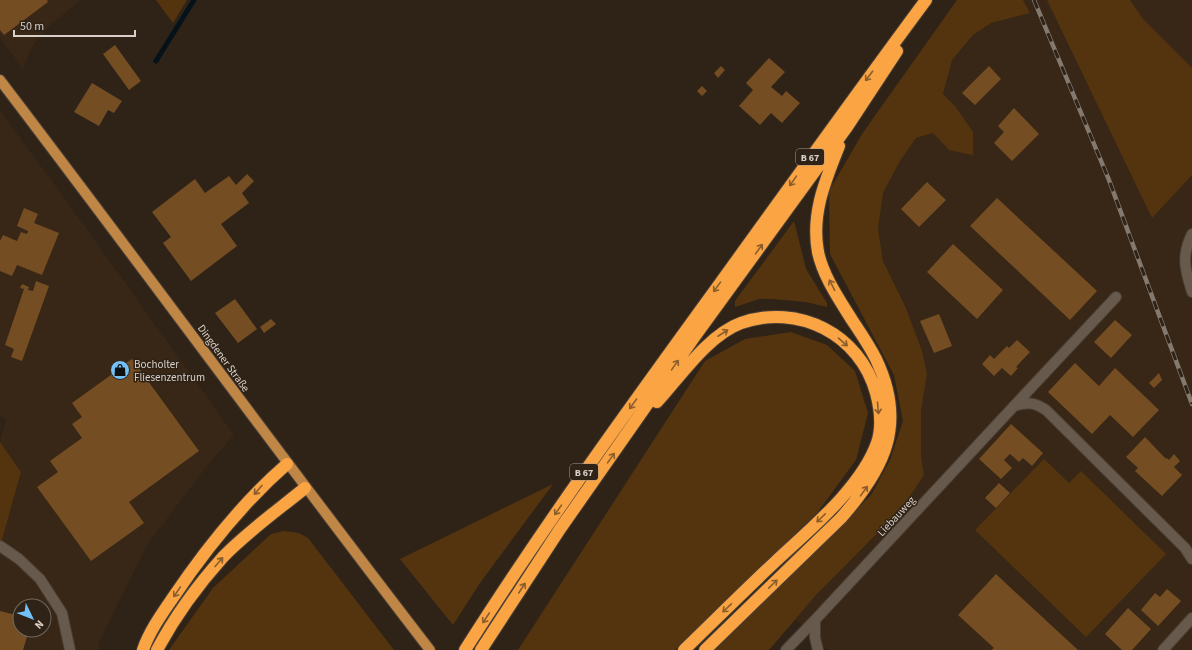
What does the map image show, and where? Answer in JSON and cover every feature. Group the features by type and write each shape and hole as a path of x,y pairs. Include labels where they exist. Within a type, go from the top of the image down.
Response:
{"highway":[{"name":"B 67","path":"465,650 532,547 596,456 839,116 926,0"},
{"name":"B 67","path":"483,647 560,529 621,444 695,336 847,127 931,0"},
{"path":"705,650 841,518 858,499 871,481 887,445 891,429 891,413 889,398 883,376 876,358 839,298 825,271 818,253 816,233 817,210 822,188 847,127"},
{"path":"621,444 706,347 721,335 740,324 759,319 790,317 810,321 832,331 849,346 862,362 872,381 879,404 877,442 858,476 834,507 684,650"},
{"path":"143,650 160,617 194,567 263,485 287,464"},
{"path":"157,650 170,626 194,590 224,556 305,488"}],"main road":[{"name":"Dingdener Straße","path":"0,80 170,304 305,488 430,650"}],"street":[{"path":"1192,234 1186,246 1185,269 1192,292"},
{"name":"Liebauweg","path":"786,650 816,620 1116,297"},
{"path":"1014,406 1026,402 1036,404 1046,410 1185,548 1192,559"},
{"path":"0,546 19,559 43,584 62,613 70,650"},
{"path":"1163,650 1192,618"},
{"path":"816,620 815,638 818,650"}],"shaded area":[{"path":"0,0 81,0 50,25 31,48 23,69 0,38"},
{"path":"156,0 187,0 173,23"},
{"path":"957,0 1023,0 1030,13 991,23 973,35 952,60 943,94 955,106 973,132 973,155 949,150 933,133 916,138 900,161 883,193 878,229 883,261 906,308 922,351 927,374 921,411 921,457 924,475 902,508 817,594 769,650 715,650 871,495 890,460 903,421 894,375 830,254 829,191 862,134"},
{"path":"1023,0 1192,0 1192,650 828,650 795,619 924,475 921,457 921,411 927,374 922,351 906,308 883,261 878,229 883,193 900,161 916,138 933,133 949,150 955,106 943,94 952,60 973,35 991,23 1029,13"},
{"path":"1047,0 1130,0 1143,19 1192,68 1192,175 1152,218"},
{"path":"0,111 63,196 234,435 210,462 147,545 98,644 98,650 0,650 0,546 21,472 0,442 6,419 0,416"},
{"path":"794,221 806,269 827,303 827,307 806,302 759,299 735,307 735,301"},
{"path":"791,332 827,345 855,371 868,413 856,460 817,513 675,650 518,650 705,361 745,339"},
{"path":"0,442 21,472 0,547"},
{"path":"1044,459 1069,483 1081,471 1166,554 1086,637 975,530"},
{"path":"553,484 480,583 453,625 400,559"},
{"path":"284,531 299,533 308,538 394,650 169,650 213,588 271,534"}],"building":[{"path":"0,0 47,0 48,2 4,35 0,30"},
{"path":"115,45 141,81 129,90 103,54"},
{"path":"769,58 785,72 771,87 782,96 786,91 800,103 782,123 771,113 760,125 739,106 753,90 746,83"},
{"path":"721,66 725,70 718,78 714,73"},
{"path":"989,66 1001,79 975,105 962,93"},
{"path":"92,83 122,101 114,113 108,110 99,126 74,112"},
{"path":"702,86 707,91 702,96 697,91"},
{"path":"1014,108 1039,134 1012,161 994,143 1004,132 998,126"},
{"path":"247,174 254,181 242,193 249,203 221,224 237,246 191,281 163,243 171,237 152,212 195,179 205,193 229,176 236,185"},
{"path":"927,182 946,200 919,227 901,209"},
{"path":"997,198 1097,291 1070,320 970,226"},
{"path":"24,208 38,214 34,223 59,233 42,275 17,265 12,276 0,271 0,241 3,235 17,241 21,232 27,234 28,231 17,226"},
{"path":"953,244 1003,290 977,319 927,272"},
{"path":"36,281 49,286 22,361 11,357 14,349 5,345 24,289 20,288 22,284 29,287 28,290 33,291"},
{"path":"235,299 257,329 238,343 215,313"},
{"path":"939,314 952,346 934,353 920,321"},
{"path":"271,319 276,324 264,333 260,327"},
{"path":"1115,320 1132,335 1111,358 1094,342"},
{"path":"1017,340 1030,352 1016,367 1018,368 1011,376 1002,368 994,376 982,364 990,355 994,359 1007,346 1009,348"},
{"path":"132,359 199,451 129,502 144,523 91,561 37,487 58,472 50,461 82,438 72,424 82,417 72,403 115,372 113,370 122,363 123,365"},
{"path":"1075,363 1099,386 1115,368 1159,410 1133,437 1110,415 1092,434 1048,392"},
{"path":"1159,373 1162,380 1154,388 1149,383"},
{"path":"1011,424 1043,453 1032,466 1023,458 1019,462 1010,454 1004,460 1012,468 1001,479 979,459"},
{"path":"1145,437 1166,459 1167,458 1169,460 1174,454 1180,461 1174,467 1182,475 1162,496 1135,471 1138,468 1126,457"},
{"path":"999,483 1010,493 996,508 985,498"},
{"path":"996,574 1078,650 991,650 994,648 958,615"},
{"path":"1167,589 1181,601 1158,626 1141,610 1155,593 1160,597"},
{"path":"1128,608 1151,629 1132,650 1122,650 1105,634"},
{"path":"0,611 12,614 12,638 27,638 23,650 0,650"}],"waterway":[{"path":"156,61 194,0"}],"railway":[{"path":"1034,0 1109,180 1192,404"}],"place":[{"name":"Bocholter Fliesenzentrum","path":"120,370"}]}
